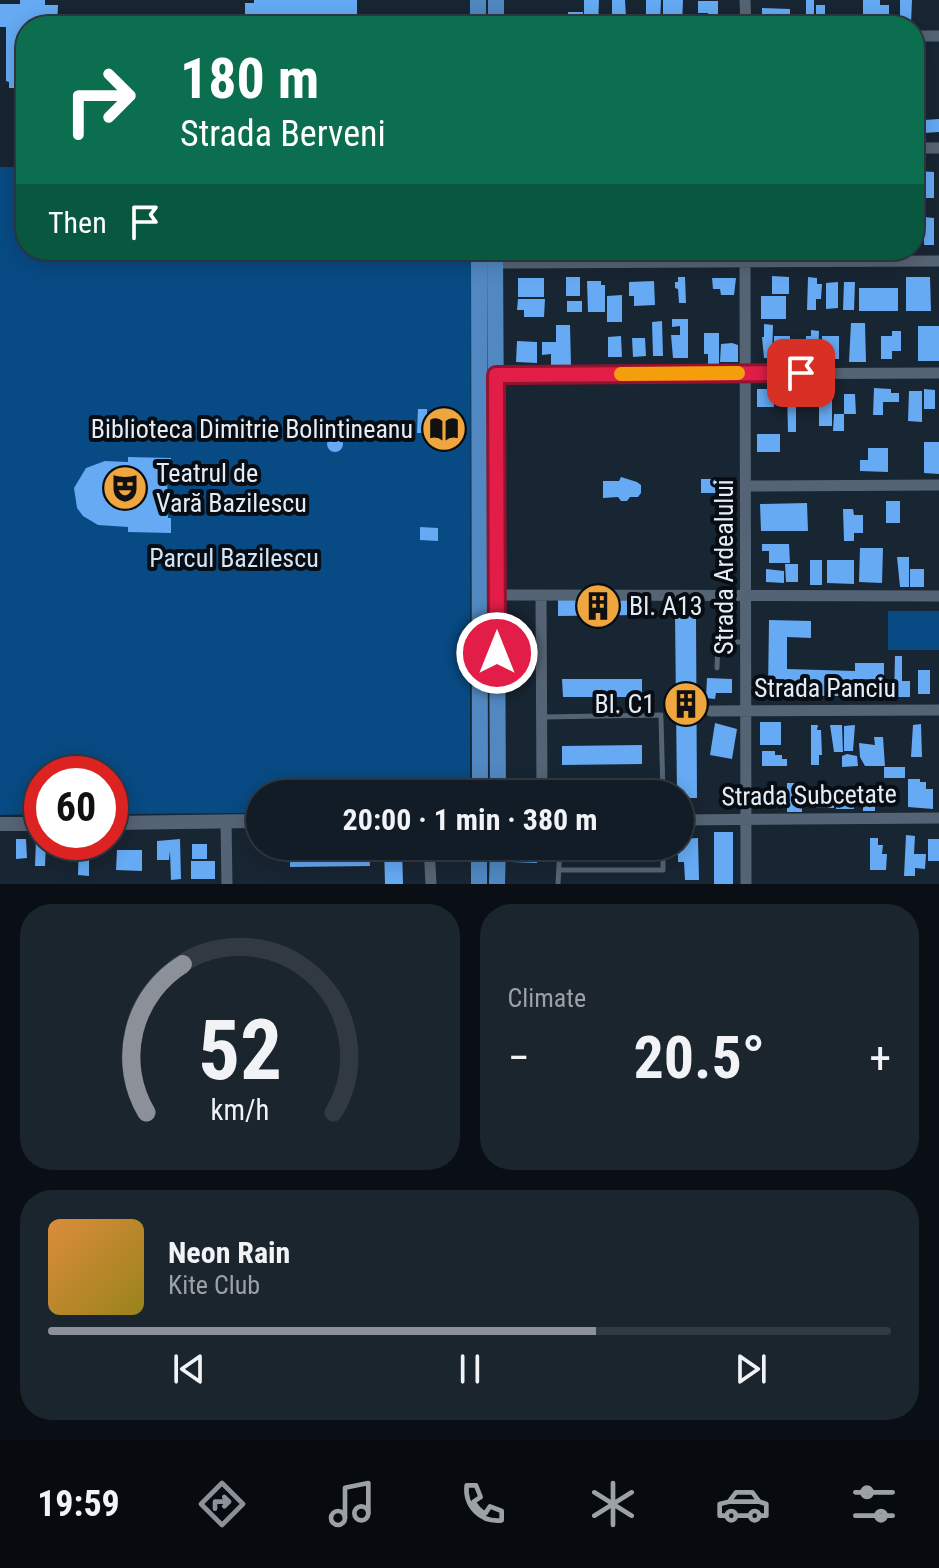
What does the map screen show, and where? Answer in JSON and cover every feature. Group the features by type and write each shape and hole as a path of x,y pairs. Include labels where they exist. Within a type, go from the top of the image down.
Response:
{"main road":[{"path":"480,260 497,594 498,780"},
{"path":"480,780 480,596 487,375 495,260"},
{"path":"479,860 479,884"},
{"path":"497,884 498,860"}],"street":[{"name":"Strada Ardealului","path":"745,260 746,884"},
{"path":"907,260 939,261"},
{"path":"487,375 939,373"},
{"path":"746,486 939,485"},
{"path":"541,595 542,780"},
{"path":"480,596 939,596"},
{"name":"Strada Panciu","path":"711,711 939,710"},
{"name":"Strada Subcetate","path":"694,820 939,818"},
{"path":"128,823 246,821"},
{"path":"226,822 227,884"},
{"path":"0,824 24,824"},
{"path":"430,860 431,884"}],"lane":[{"path":"717,668 718,642 746,642"},
{"path":"542,717 661,717 663,780"},
{"path":"558,884 560,860"},
{"path":"560,870 663,870 663,860"}],"green space":[{"name":"Parcul Bazilescu","path":"0,167 16,167 16,260 471,260 470,780 246,780 246,813 128,814 128,756 24,756 24,814 0,815"},
{"path":"888,611 939,611 939,650 888,650"}],"building":[{"path":"20,0 45,0 45,5 58,5 57,16 16,16 16,88 9,88 6,81 6,27 0,27 0,4 20,4"},
{"path":"254,0 357,0 357,16 245,16 245,3 254,3"},
{"path":"584,0 599,0 598,16 584,16"},
{"path":"612,0 625,0 626,16 612,16"},
{"path":"646,0 661,0 660,16 646,16"},
{"path":"663,0 683,0 682,16 663,16"},
{"path":"806,0 814,0 814,16 806,16"},
{"path":"863,0 880,0 880,5 889,5 889,16 863,16"},
{"path":"900,0 912,0 911,16 900,16"},
{"path":"698,1 718,1 718,16 698,13"},
{"path":"816,5 825,5 825,16 816,16"},
{"path":"762,8 790,9 790,16 762,16"},
{"path":"568,12 583,12 583,16 568,16"},
{"path":"939,119 939,132 924,133 924,120"},
{"path":"924,171 934,172 934,198 924,198"},
{"path":"924,217 934,218 934,245 924,245"},
{"path":"772,276 789,277 789,294 772,294"},
{"path":"566,277 580,277 580,296 566,296"},
{"path":"678,277 685,277 686,303 679,303 678,289 675,288"},
{"path":"808,277 817,278 817,284 822,284 821,299 816,299 816,310 807,310"},
{"path":"906,277 930,277 931,311 906,311"},
{"path":"518,278 544,278 544,297 518,297"},
{"path":"712,278 736,278 734,295 721,295 720,289 713,289"},
{"path":"587,281 601,281 601,285 605,285 605,312 588,312"},
{"path":"654,281 655,305 634,306 634,296 629,296 629,282"},
{"path":"838,282 838,308 826,309 826,283"},
{"path":"844,282 855,282 854,310 843,310"},
{"path":"859,288 898,288 898,311 859,311"},
{"path":"622,295 622,322 607,322 607,296"},
{"path":"761,296 786,296 786,319 761,319"},
{"path":"518,299 545,299 544,317 524,317 524,310 517,310"},
{"path":"567,301 582,301 582,312 567,312"},
{"path":"672,319 688,319 688,358 673,358 671,335 680,335 680,326 672,327"},
{"path":"662,321 663,356 653,356 652,322"},
{"path":"851,323 865,323 866,362 849,362"},
{"path":"764,324 773,325 772,358 764,358"},
{"path":"556,325 570,325 571,366 551,366 551,354 542,355 542,342 556,342"},
{"path":"918,326 939,326 939,361 918,361"},
{"path":"811,330 819,331 818,359 805,359 806,336 811,336"},
{"path":"892,331 901,331 901,351 892,351 892,359 881,359 881,336 892,336"},
{"path":"704,333 719,333 719,364 708,364 708,354 704,354"},
{"path":"621,336 622,357 608,357 608,337"},
{"path":"774,336 790,336 790,363 774,363"},
{"path":"822,336 839,336 839,359 822,359"},
{"path":"632,338 645,338 646,356 633,357"},
{"path":"517,341 537,342 537,363 516,362"},
{"path":"721,344 738,345 738,362 720,362"},
{"path":"874,388 899,393 899,402 883,402 883,415 873,415"},
{"path":"757,389 773,389 774,407 757,407"},
{"path":"796,389 796,432 788,432 787,390"},
{"path":"924,389 935,390 935,409 924,409"},
{"path":"819,390 832,391 832,426 819,426"},
{"path":"909,391 922,391 922,422 908,421"},
{"path":"844,394 855,394 856,414 844,414"},
{"path":"418,409 427,409 427,417 441,418 440,433 417,433"},
{"path":"834,414 844,414 844,431 833,431"},
{"path":"757,434 780,434 780,452 757,452"},
{"path":"332,436 338,436 343,444 341,450 332,452 327,447 327,441"},
{"path":"924,442 939,442 939,474 924,473"},
{"path":"868,448 888,448 888,472 860,471 860,460 868,460"},
{"path":"128,457 171,458 171,473 167,472 171,533 128,532 128,527 98,525 83,516 77,508 74,488 86,468 105,461 128,462"},
{"path":"621,477 641,485 638,497 630,497 627,501 621,501 618,497 603,498 603,481 619,481"},
{"path":"701,479 720,479 720,493 701,493"},
{"path":"886,501 900,501 900,523 886,523"},
{"path":"807,503 808,531 761,531 760,504"},
{"path":"843,509 853,509 854,515 863,515 863,533 854,533 854,541 844,541"},
{"path":"420,527 438,528 438,541 420,540"},
{"path":"762,544 789,544 790,563 769,563 769,551 762,551"},
{"path":"860,548 883,548 882,583 859,582"},
{"path":"897,557 909,557 909,587 900,587"},
{"path":"810,560 822,560 822,585 810,585"},
{"path":"827,560 854,560 854,584 827,583"},
{"path":"785,564 798,564 798,582 786,582"},
{"path":"766,569 784,571 784,583 766,582"},
{"path":"910,569 924,569 924,587 910,587"},
{"name":"Bl. A13","path":"558,597 638,597 638,615 558,616"},
{"name":"Bl. C1","path":"675,615 696,615 697,798 694,798 694,780 677,780"},
{"path":"769,620 811,621 811,638 787,637 787,669 855,671 855,663 884,663 884,680 861,679 861,689 849,689 849,696 795,696 795,693 786,693 786,699 773,699 773,691 768,691"},
{"path":"895,656 902,656 902,681 910,681 910,697 894,697"},
{"path":"918,670 930,670 930,694 918,694"},
{"path":"707,678 732,679 732,693 716,693 715,699 706,698"},
{"path":"562,679 642,679 642,697 563,697"},
{"path":"760,722 781,722 781,745 760,745"},
{"path":"715,723 737,729 732,759 710,755"},
{"path":"921,724 922,757 911,757 913,725"},
{"path":"811,725 818,725 817,730 821,730 822,755 819,755 819,765 811,765"},
{"path":"830,725 842,725 843,752 834,752"},
{"path":"855,725 853,751 844,751 844,726"},
{"path":"874,737 883,737 885,766 865,766 860,757 859,743 875,745"},
{"path":"642,745 642,764 562,765 562,746"},
{"path":"762,751 775,751 775,755 782,755 782,759 787,759 787,766 762,766"},
{"path":"842,756 857,756 858,766 842,767"},
{"path":"884,767 905,767 905,778 884,778"},
{"path":"908,779 920,779 920,782 926,782 926,789 933,789 933,809 908,807"},
{"path":"787,783 802,783 802,812 771,808 771,790 787,790"},
{"path":"836,789 853,789 854,809 836,809"},
{"path":"816,792 834,792 834,808 816,808"},
{"path":"863,794 875,794 875,811 863,811"},
{"path":"714,832 733,832 733,884 714,884"},
{"path":"906,835 915,836 914,854 926,854 925,869 915,868 915,876 904,876"},
{"path":"694,838 698,838 699,880 685,880 684,862 678,860 694,860"},
{"path":"870,838 878,838 878,845 883,845 882,854 887,854 886,870 870,870"},
{"path":"16,839 24,839 24,858 16,859"},
{"path":"180,839 181,879 171,880 170,851 169,860 157,860 157,841"},
{"path":"928,839 939,839 939,861 928,861"},
{"path":"192,844 207,844 207,859 192,859"},
{"path":"128,850 142,850 142,871 116,870 116,860 128,860"},
{"path":"35,860 45,860 45,866 35,866"},
{"path":"78,860 89,860 89,876 78,875"},
{"path":"290,860 370,860 370,866 290,867"},
{"path":"384,860 402,860 403,884 385,884"},
{"path":"511,860 537,860 537,863"},
{"path":"191,861 215,861 215,879 191,879"}],"slow traffic":[{"path":"621,374 738,373"}],"place":[{"name":"Biblioteca Dimitrie Bolintineanu","path":"444,429"},
{"name":"Teatrul de Vară Bazilescu","path":"125,488"},
{"name":"Bl. A13","path":"598,606"},
{"name":"Bl. C1","path":"686,704"}],"route":[{"path":"497,653 496,375 801,373"}]}
